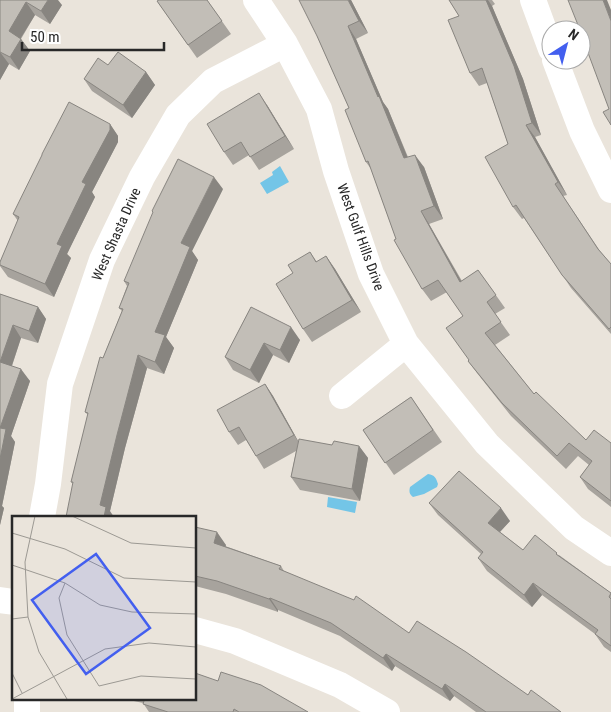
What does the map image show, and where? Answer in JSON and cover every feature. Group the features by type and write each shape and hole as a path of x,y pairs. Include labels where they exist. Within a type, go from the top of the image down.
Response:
{"street":[{"name":"West Gulf Hills Drive","path":"256,0 285,44 319,108 336,171 371,274 406,344 487,444 574,528 611,554"},
{"path":"533,0 541,22"},
{"name":"West Shasta Drive","path":"42,516 60,384 102,260 142,177 178,115 213,81 285,44"},
{"path":"559,70 582,132 611,190"},
{"path":"342,396 406,344"},
{"path":"196,630 235,641 340,685 387,712"}],"water":[{"path":"280,166 289,182 267,194 260,183 273,175 272,172"},
{"path":"428,474 436,478 437,487 413,497 410,487"},
{"path":"328,497 357,502 355,513 327,507"}],"building":[{"path":"0,0 48,0 41,11 26,2 9,31 21,39 10,57 0,52"},
{"path":"207,0 222,21 188,45 157,1"},
{"path":"299,0 348,0 359,21 348,26 404,158 415,155 434,206 421,211 460,282 478,270 496,295 487,302 501,322 485,333 534,394 536,392 586,440 594,430 611,443 611,501 580,477 592,461 569,443 557,456 502,403 468,361 446,328 463,316 438,280 422,289 394,240 396,239 368,161 366,162 345,110 349,108"},
{"path":"449,0 486,0 514,66 532,123 526,125 558,182 555,184 598,249 611,264 611,327 609,329 562,275 516,205 513,207 485,157 508,144 482,68 470,73 448,20 459,16"},
{"path":"568,0 603,0 611,21 611,125 603,112 609,109 591,61 591,20 576,20"},
{"path":"118,52 146,72 123,105 84,79 98,58 108,65"},
{"path":"259,93 285,136 250,157 241,142 224,152 207,124"},
{"path":"69,102 110,124 110,130 82,182 86,184 57,244 62,246 45,284 0,265 0,262 19,217 13,214"},
{"path":"178,159 214,177 181,243 190,247 155,332 165,335 155,362 138,355 100,505 106,507 104,516 66,516 73,482 71,482 88,413 85,412 100,357 103,358 123,309 119,308 129,283 124,281 152,211"},
{"path":"310,252 316,262 326,256 352,300 303,329 276,284 293,273 288,265"},
{"path":"0,294 38,307 29,331 13,325 0,362"},
{"path":"251,307 291,327 280,350 264,343 250,370 225,357"},
{"path":"0,362 21,369 0,428"},
{"path":"265,384 294,435 256,456 239,427 229,432 217,410"},
{"path":"411,397 433,430 385,463 363,430"},
{"path":"0,428 6,429 0,459"},
{"path":"299,439 332,445 334,441 359,446 352,489 291,477"},
{"path":"459,471 501,508 488,523 523,550 535,535 556,554 611,593 609,597 611,599 611,646 595,634 598,630 533,583 524,595 478,558 483,552 429,503"},
{"path":"196,527 217,532 214,543 281,566 279,569 354,600 356,596 409,633 417,621 528,695 531,690 561,712 486,712 445,684 442,689 386,654 383,658 331,623 270,598 196,576"},
{"path":"221,672 261,685 308,712 239,712 234,709 233,712 168,712 143,704 144,700 196,700 196,673 218,681"}]}
